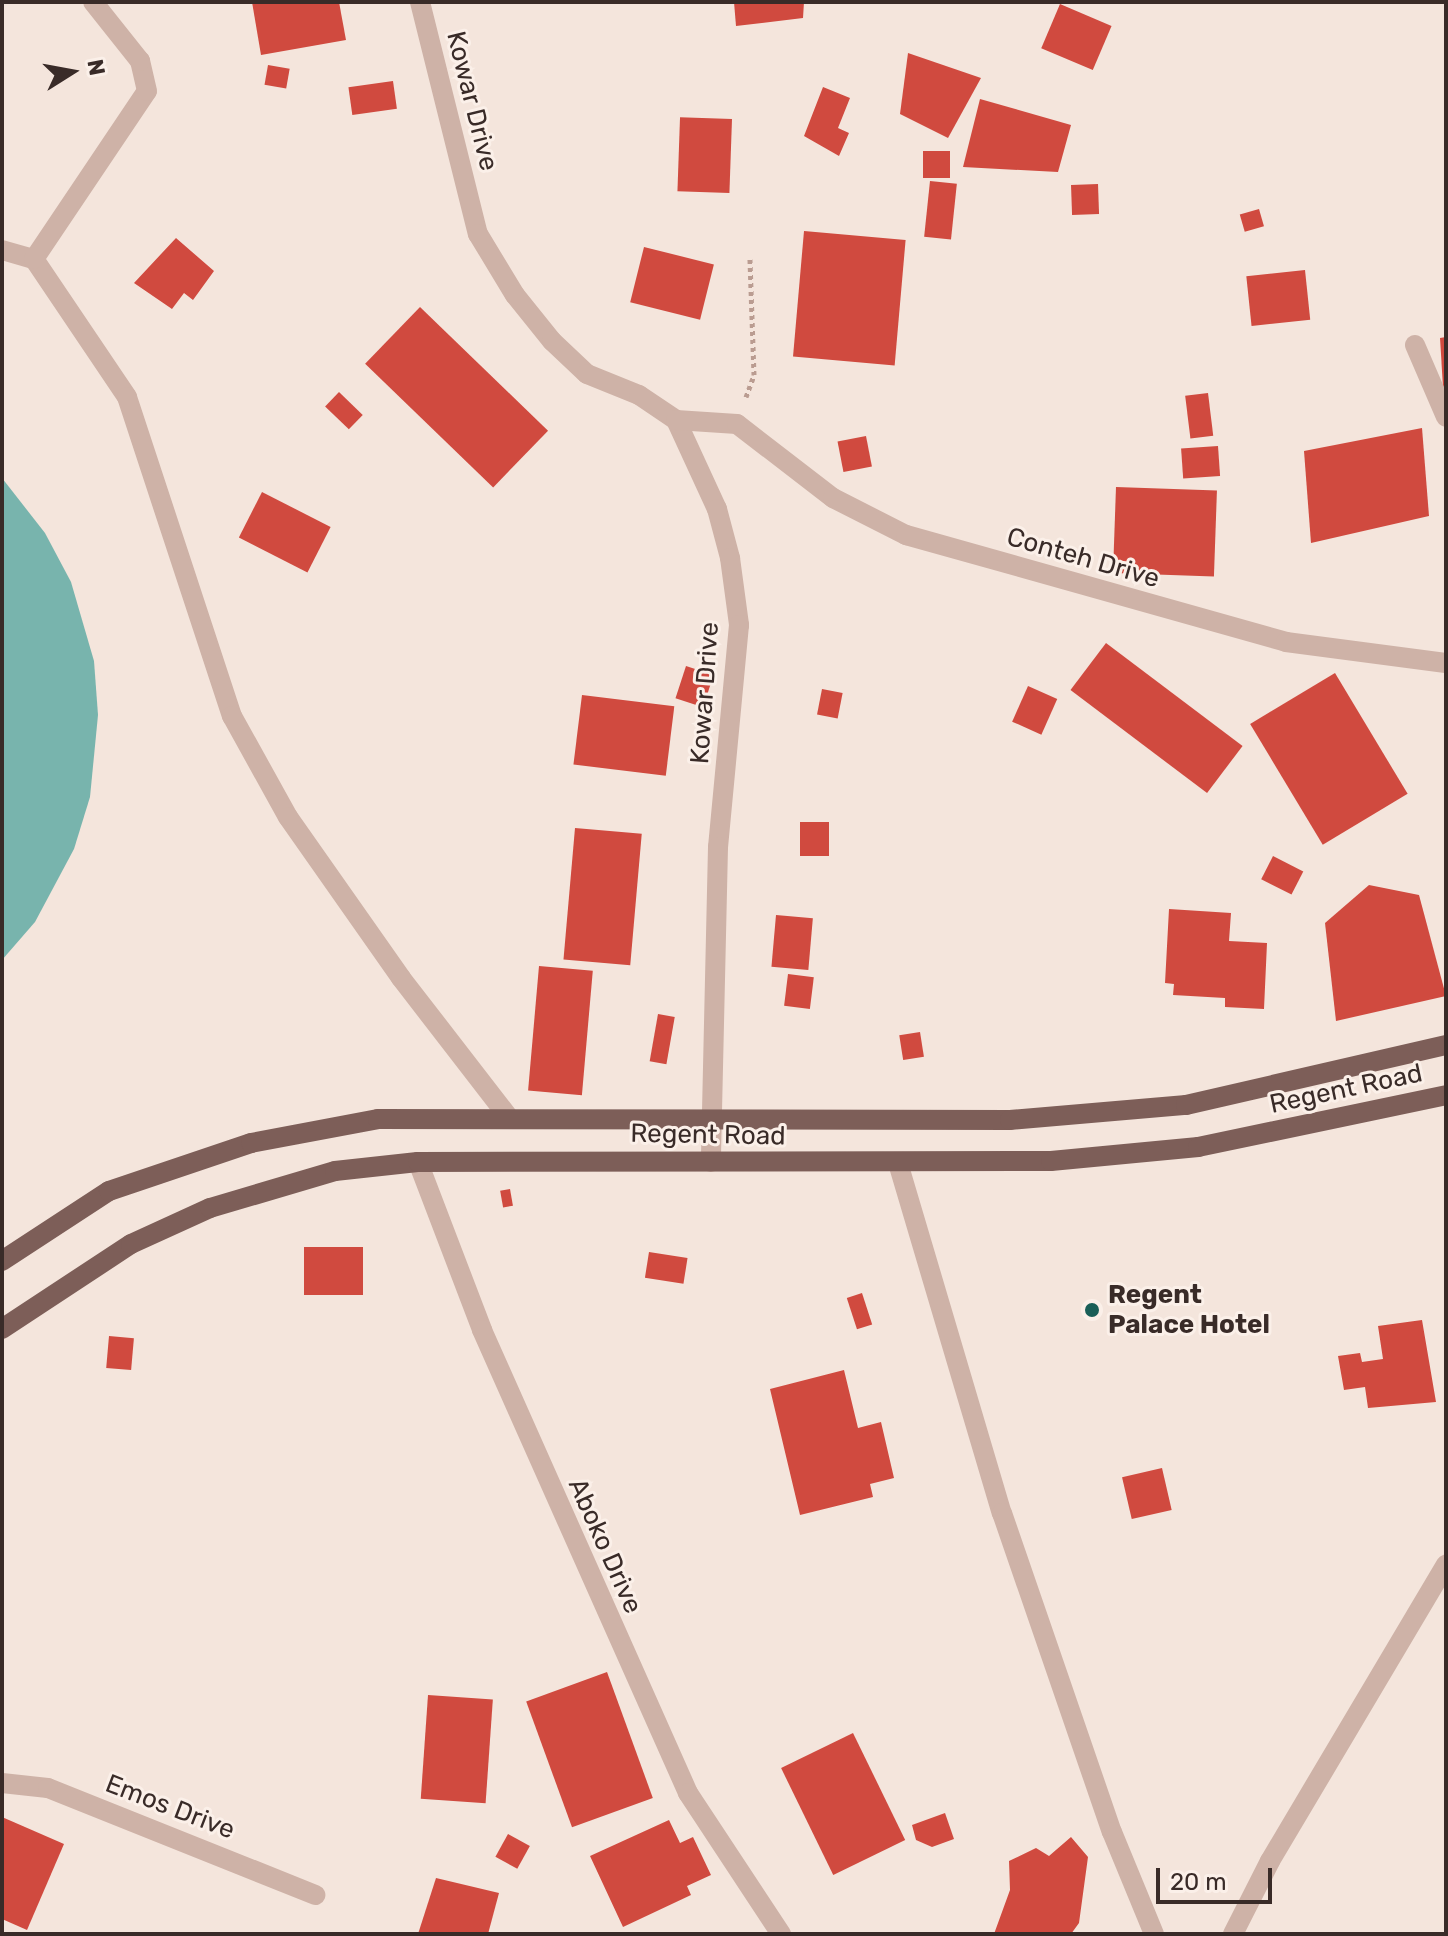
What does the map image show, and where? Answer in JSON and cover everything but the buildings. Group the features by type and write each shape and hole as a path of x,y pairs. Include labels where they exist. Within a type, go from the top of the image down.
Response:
{"main road":[{"name":"Regent Road","path":"2,1261 109,1191 251,1143 378,1119 1010,1120 1186,1105 1446,1045"},
{"name":"Regent Road","path":"2,1329 131,1244 210,1208 335,1171 418,1162 1051,1161 1198,1147 1446,1095"}],"street":[{"path":"34,259 147,91 140,61 93,2"},
{"name":"Kowar Drive","path":"420,2 478,234 515,295 552,341 587,374 639,395 676,420 717,509 739,625 718,847 711,1162"},
{"path":"2,250 34,259 127,397 232,716 288,817 401,978 510,1119"},
{"path":"1415,345 1446,417"},
{"path":"676,420 737,424"},
{"name":"Conteh Drive","path":"737,424 833,498 906,535 1286,642 1446,663"},
{"name":"Aboko Drive","path":"418,1162 488,1345 688,1793 781,1934"},
{"path":"898,1163 1002,1513 1112,1832 1154,1934"},
{"path":"1233,1934 1270,1861 1446,1564"},
{"name":"Emos Drive","path":"2,1783 48,1788 315,1895"}],"path":[{"path":"737,424 754,375 750,259"}],"water":[{"path":"2,478 45,533 71,582 94,661 98,715 90,797 74,849 35,922 2,960"}],"place":[{"name":"Regent Palace Hotel","path":"1092,1310"}]}
